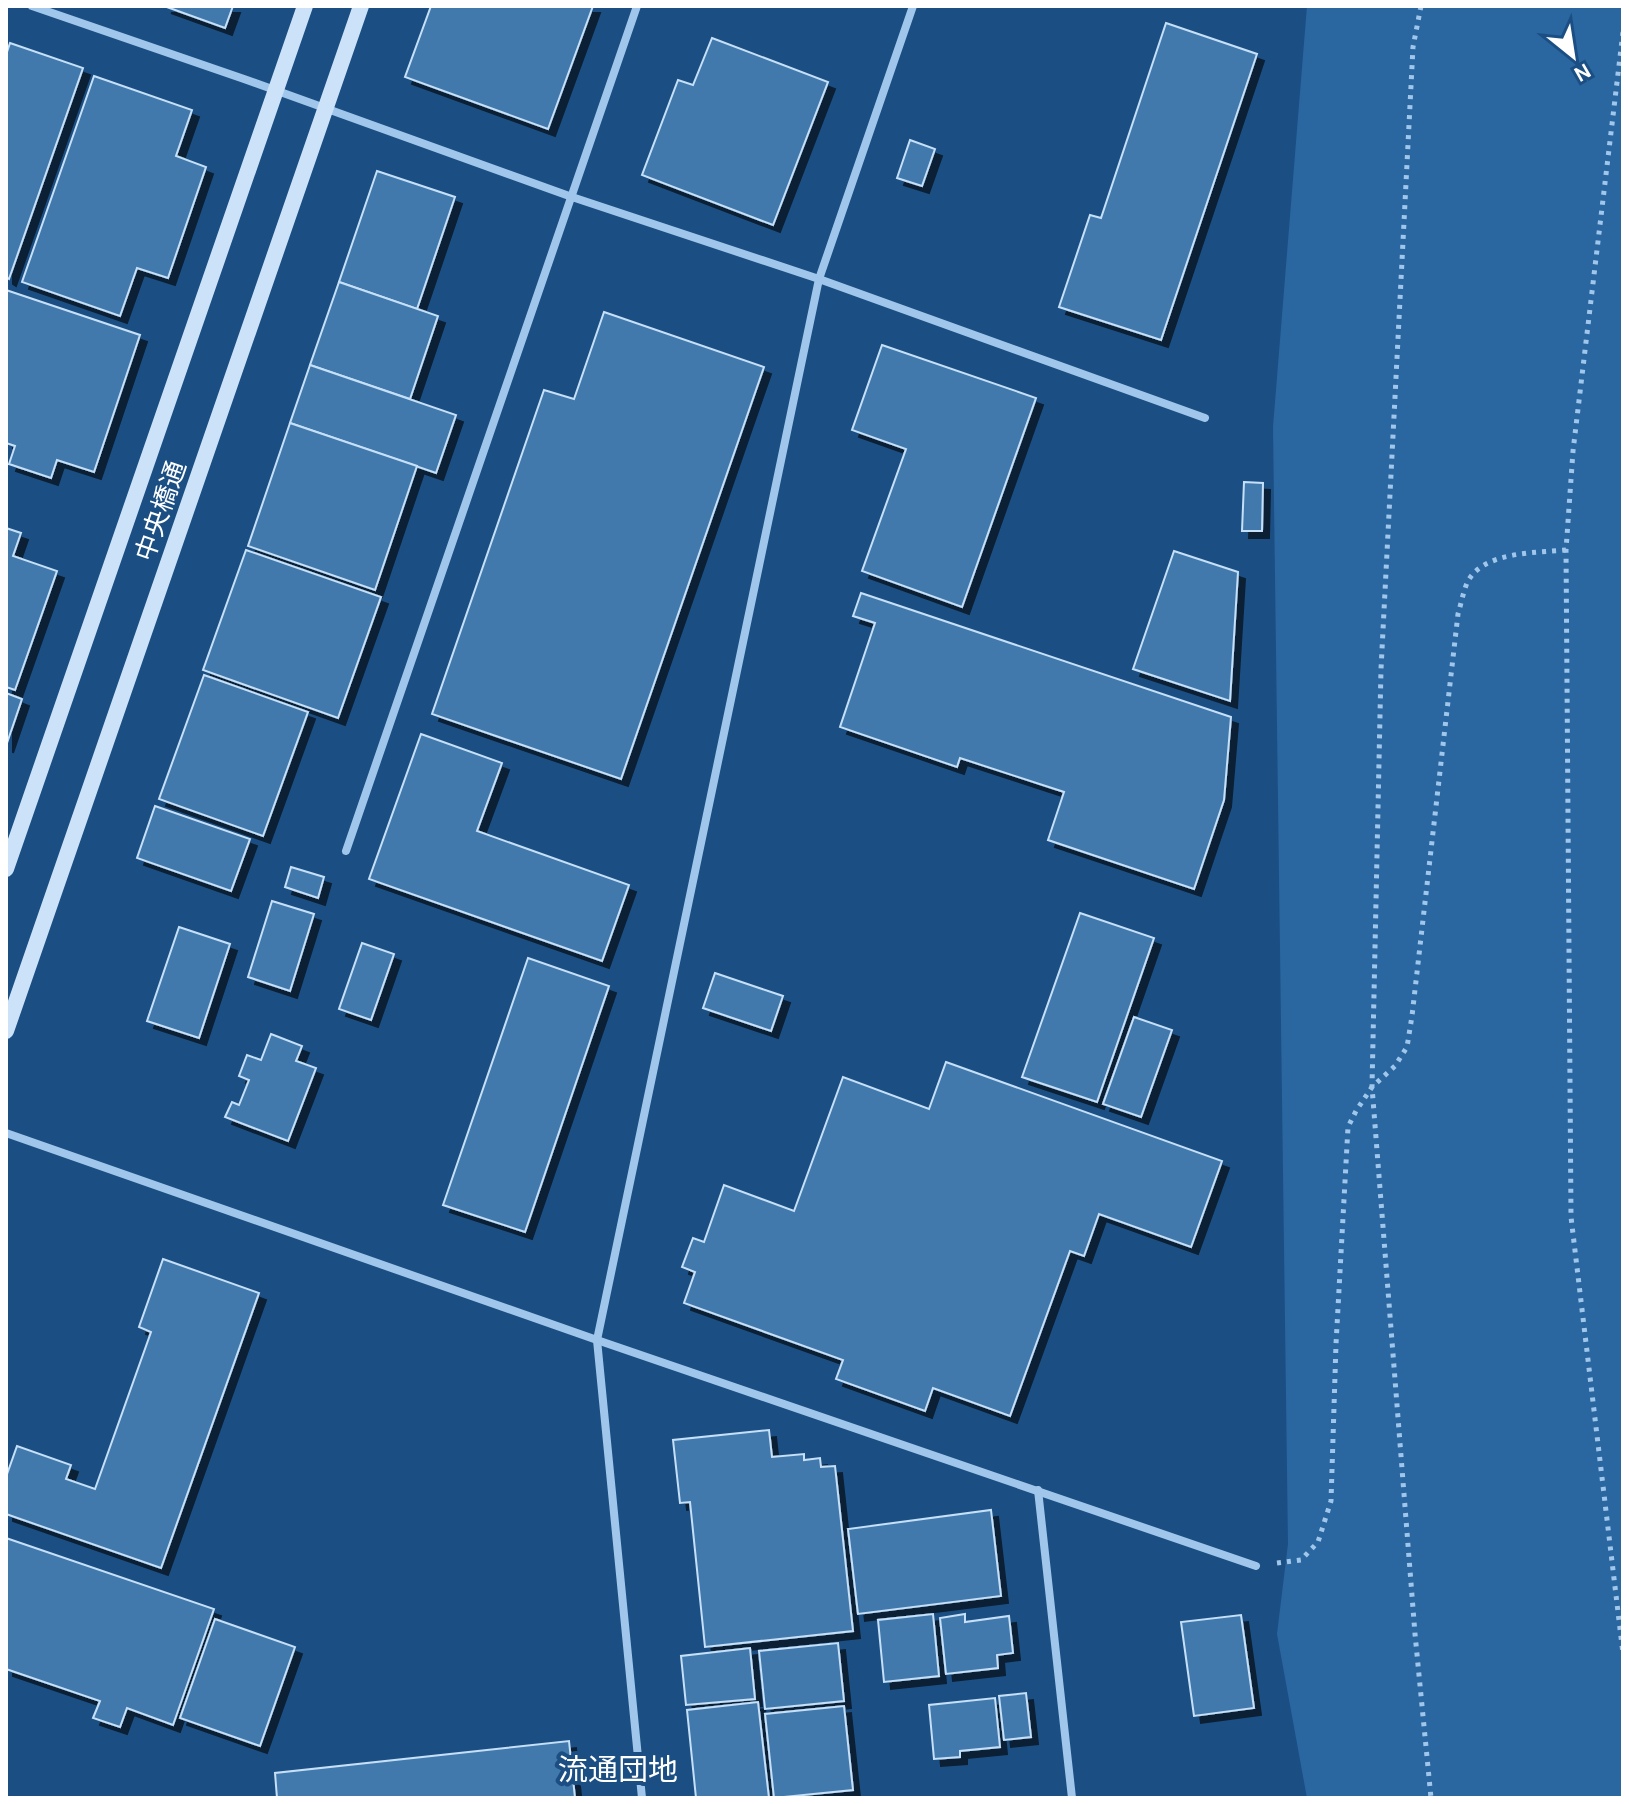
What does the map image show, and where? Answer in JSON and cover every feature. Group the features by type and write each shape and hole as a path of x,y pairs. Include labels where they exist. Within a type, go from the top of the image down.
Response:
{"main road":[{"name":"中央橋通","path":"6,869 305,6"},
{"name":"中央橋通","path":"6,1031 361,6"}],"street":[{"path":"32,6 572,197 819,279 1205,418"},
{"path":"346,851 637,6"},
{"path":"642,1798 597,1340 819,279 913,6"},
{"path":"6,1133 1256,1566"},
{"path":"1038,1490 1072,1798"}],"path":[{"path":"1421,6 1413,47 1381,669 1372,1087 1431,1798"},
{"path":"1623,32 1573,451 1566,550 1571,1217 1623,1654"},
{"path":"1256,1566 1301,1560 1318,1542 1331,1501 1348,1127 1372,1087 1395,1066 1407,1047 1458,614 1468,580 1485,564 1506,556 1566,550"}],"shaded area":[{"path":"1307,6 1623,6 1623,1798 1307,1798 1277,1634 1288,1544 1273,427"}],"building":[{"path":"164,6 233,6 225,28"},
{"path":"431,6 593,6 548,129 405,77"},
{"path":"1166,23 1257,54 1161,340 1059,307 1090,215 1101,218"},
{"path":"712,38 828,82 773,225 642,175 678,80 693,85"},
{"path":"10,43 83,68 9,279 6,277 6,55"},
{"path":"94,76 192,110 176,156 206,167 168,278 137,268 120,316 22,282"},
{"path":"910,140 935,149 922,186 897,178"},
{"path":"377,171 455,197 417,309 339,282"},
{"path":"339,282 438,316 410,399 310,365"},
{"path":"6,290 140,335 94,472 57,460 51,478 9,464 15,446 6,443"},
{"path":"604,312 764,367 621,779 432,714 544,390 574,399"},
{"path":"882,345 1036,398 962,607 862,571 906,449 852,430"},
{"path":"310,365 456,415 436,473 290,423"},
{"path":"290,423 417,466 375,590 248,546"},
{"path":"1244,482 1263,483 1262,531 1242,531"},
{"path":"6,528 21,533 13,556 57,571 15,690 6,687"},
{"path":"246,550 381,597 338,718 203,670"},
{"path":"1174,551 1238,572 1230,701 1133,669"},
{"path":"861,593 1231,717 1224,800 1194,889 1048,840 1064,792 960,758 957,767 840,727 875,623 853,616"},
{"path":"204,675 308,712 263,836 159,799"},
{"path":"6,693 22,699 6,746"},
{"path":"421,734 502,763 477,831 629,885 602,961 369,879"},
{"path":"155,806 250,839 231,891 137,858"},
{"path":"291,867 324,877 318,898 285,887"},
{"path":"272,901 314,914 290,991 248,977"},
{"path":"1080,913 1154,938 1097,1102 1022,1077"},
{"path":"179,927 230,944 199,1038 147,1021"},
{"path":"362,943 394,954 371,1020 339,1009"},
{"path":"528,958 609,986 525,1232 443,1205"},
{"path":"715,973 783,996 771,1031 703,1008"},
{"path":"1134,1017 1172,1030 1141,1117 1103,1104"},
{"path":"271,1034 302,1046 296,1061 316,1068 288,1141 225,1117 232,1102 239,1105 249,1080 239,1076 247,1055 261,1060"},
{"path":"946,1062 1222,1161 1191,1247 1099,1214 1084,1256 1070,1251 1010,1416 933,1388 925,1411 836,1379 843,1360 684,1303 695,1272 682,1267 693,1238 704,1242 724,1185 794,1211 843,1077 929,1109"},
{"path":"163,1259 259,1293 161,1568 6,1514 6,1477 17,1446 71,1465 66,1479 95,1489 151,1332 139,1327"},
{"path":"769,1430 772,1457 804,1454 804,1460 820,1458 821,1467 835,1466 853,1631 705,1647 690,1502 680,1503 673,1440"},
{"path":"991,1510 1001,1596 858,1614 848,1529"},
{"path":"6,1538 214,1609 173,1725 127,1708 120,1727 93,1718 100,1701 6,1669"},
{"path":"933,1614 939,1676 884,1682 878,1620"},
{"path":"965,1614 965,1622 1009,1616 1013,1653 997,1655 998,1668 946,1674 940,1618"},
{"path":"1241,1615 1254,1708 1194,1716 1181,1622"},
{"path":"215,1619 295,1647 260,1746 180,1718"},
{"path":"838,1643 844,1701 765,1709 759,1651"},
{"path":"750,1648 755,1699 686,1705 681,1656"},
{"path":"1026,1693 1031,1737 1004,1740 999,1696"},
{"path":"995,1698 1000,1747 960,1751 960,1757 934,1759 929,1705"},
{"path":"758,1702 769,1798 696,1798 687,1710"},
{"path":"844,1706 853,1790 774,1798 765,1714"},
{"path":"569,1741 575,1798 277,1798 275,1773"}],"district":[{"name":"流通団地","path":"618,1770"}]}
